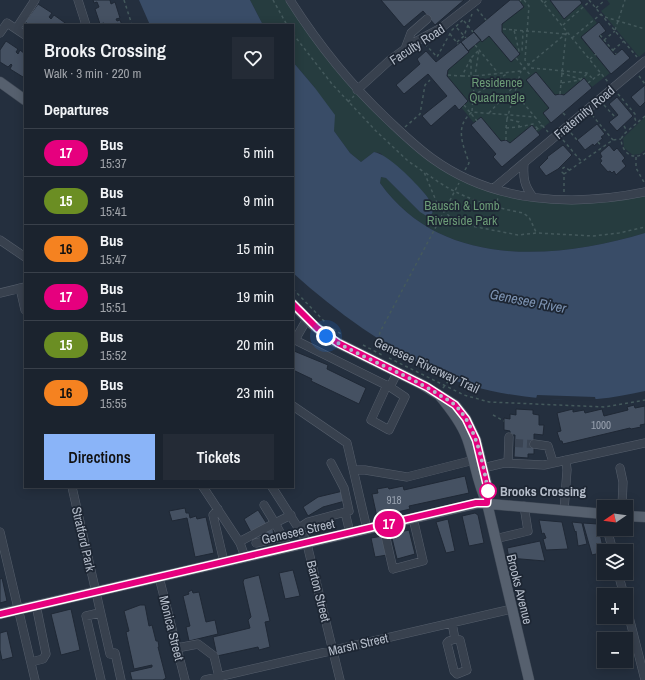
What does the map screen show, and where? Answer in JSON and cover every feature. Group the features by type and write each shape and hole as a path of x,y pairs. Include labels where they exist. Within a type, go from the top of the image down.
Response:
{"main road":[{"path":"0,82 24,99"},
{"path":"294,305 307,319 338,343 397,373 441,392 452,402 466,419 476,440 488,490 487,503"},
{"path":"441,392 461,426 474,460 480,486 487,503"},
{"name":"Genesee Street","path":"0,614 476,503 597,513"},
{"name":"Brooks Avenue","path":"487,503 529,680"},
{"path":"633,517 645,518"}],"street":[{"path":"16,29 35,0"},
{"path":"78,0 86,24"},
{"path":"290,0 319,45 357,92 433,159 462,176 497,189 533,197 584,200 602,199 645,192"},
{"name":"Faculty Road","path":"357,92 405,49 441,28 477,0"},
{"path":"405,49 411,33 427,19"},
{"path":"0,33 7,23 24,34"},
{"name":"Fraternity Road","path":"497,189 524,163 642,60"},
{"path":"524,163 523,175 526,187 533,197"},
{"path":"0,240 24,256"},
{"path":"0,293 22,287 24,302"},
{"path":"307,319 294,340 389,386 405,397 390,430 370,420 389,386 397,373"},
{"path":"294,407 345,441 354,470 367,529"},
{"path":"508,463 511,441"},
{"path":"483,468 508,463 544,465 645,443"},
{"path":"534,444 548,446 553,462"},
{"path":"354,470 362,469 407,477 474,460"},
{"path":"564,511 566,460"},
{"path":"299,528 308,522 349,510 345,491 331,463"},
{"path":"620,468 623,482 622,500"},
{"name":"Stratford Park","path":"72,488 96,591 99,613 110,654 115,653 121,680"},
{"path":"204,488 239,542 245,557"},
{"name":"Barton Street","path":"273,488 307,543 340,680"},
{"path":"264,504 288,547"},
{"path":"495,539 528,531 524,506"},
{"path":"218,510 213,515 224,562"},
{"path":"345,512 350,533"},
{"path":"239,542 290,515"},
{"path":"383,525 393,569 423,561 413,518"},
{"path":"218,534 229,526"},
{"path":"0,532 35,680"},
{"path":"253,535 260,553"},
{"path":"256,543 282,537"},
{"name":"Monica Street","path":"159,577 185,680"},
{"path":"31,662 44,658 46,654 36,605"},
{"name":"Marsh Street","path":"205,680 333,649 512,609"},
{"path":"99,613 86,616 101,680"},
{"path":"452,623 455,639"},
{"path":"631,624 645,680"},
{"path":"177,648 198,644 214,656 219,677"},
{"path":"95,658 110,654"}],"path":[{"path":"124,0 132,24"},
{"path":"273,0 286,24"},
{"path":"524,0 530,6 525,60 531,68 588,73 593,79"},
{"path":"541,0 611,85"},
{"path":"544,3 548,0"},
{"path":"596,8 605,0"},
{"path":"604,40 615,30 625,0"},
{"path":"562,26 589,1 642,60"},
{"path":"450,34 457,43 464,36 475,7 486,20"},
{"path":"572,38 601,14"},
{"path":"603,17 645,29"},
{"path":"464,21 473,32"},
{"path":"454,24 466,38"},
{"path":"437,57 450,34 457,27"},
{"path":"503,29 567,33"},
{"path":"514,30 519,51 522,51 523,31"},
{"path":"506,140 507,119 521,71 567,33"},
{"path":"560,94 561,73 567,33"},
{"path":"600,35 616,54"},
{"path":"613,50 624,41"},
{"path":"424,42 439,60"},
{"path":"475,45 498,73"},
{"path":"462,76 471,58 478,50"},
{"path":"464,172 469,163 460,136 463,122 471,112 478,50"},
{"path":"590,59 596,54"},
{"path":"471,58 471,76"},
{"path":"516,58 531,76"},
{"path":"448,75 475,76 521,71"},
{"path":"473,96 509,72"},
{"path":"561,73 580,78 580,80"},
{"path":"561,83 580,80 588,73"},
{"path":"588,83 601,73"},
{"path":"639,76 645,84"},
{"path":"405,127 420,114 425,85 430,80"},
{"path":"489,113 518,83"},
{"path":"616,91 631,111 637,122"},
{"path":"348,102 357,92"},
{"path":"515,93 549,134"},
{"path":"464,105 477,121"},
{"path":"604,105 615,117"},
{"path":"471,112 535,117"},
{"path":"590,112 602,128 614,140"},
{"path":"564,174 602,147 614,140 621,139 637,122 645,116"},
{"path":"507,119 519,122 519,126"},
{"path":"506,128 533,124 537,130 542,126"},
{"path":"624,126 628,131"},
{"path":"571,133 577,140"},
{"path":"560,137 581,161"},
{"path":"621,139 625,151 631,156 636,157 645,153"},
{"path":"598,142 602,147"},
{"path":"622,154 625,151"},
{"path":"636,157 636,168 645,184"},
{"path":"564,194 564,174 562,172 562,167 569,170"},
{"path":"424,172 438,183 474,201 522,213 528,217 537,233"},
{"path":"441,392 449,380 386,350 381,344 379,335 461,180"},
{"path":"495,207 497,189"},
{"path":"294,290 326,324"},
{"path":"332,328 348,338"},
{"name":"Genesee Riverway Trail","path":"362,344 470,397 496,402 605,407 645,400"},
{"path":"492,415 504,421"}],"green space":[{"name":"Bausch & Lomb Riverside Park","path":"250,0 285,0 307,33 330,63 368,106 415,151 452,175 478,187 504,196 532,201 588,203 617,201 645,196 645,233 574,249 538,252 502,250 467,244 434,231 405,211 380,183 381,177 386,178 420,212 433,211 426,195 380,153 374,152 361,162 350,153 334,131 315,88 294,63 294,24 262,24"},
{"name":"Residence Quadrangle","path":"519,0 550,0 564,18 581,4 597,23 581,38 610,73 592,87 584,78 564,95 555,95 536,72 526,80 549,108 543,113 550,122 538,132 532,125 510,143 506,140 501,141 481,117 474,123 461,107 468,101 447,76 448,70 481,40 483,41 489,36 511,62 520,54 502,32 502,24 524,7"},
{"path":"607,0 645,0 645,52 639,57 601,11 610,4"},
{"path":"645,117 645,150 640,154 633,155 624,148 623,138"}],"water":[{"path":"139,0 250,0 262,24 150,24"},
{"name":"Genesee River","path":"294,63 335,115 334,131 350,153 361,162 374,152 380,154 401,169 426,196 433,211 430,218 420,212 386,178 381,177 380,183 405,211 434,231 467,244 502,250 538,252 574,249 645,233 645,391 615,397 559,400 517,396 475,387 440,374 381,341 310,288 294,274"}],"pier":[{"path":"537,395 595,397 596,401 536,399"}],"building":[{"path":"93,0 110,0 111,4 115,2 120,18 116,19 117,21 120,20 122,24 100,24 95,9 99,7 97,2 94,3"},
{"path":"381,0 464,0 435,25 423,11 404,27"},
{"path":"510,0 519,0 524,7 502,24 502,32 520,54 511,62 489,36 482,42 473,31"},
{"path":"550,0 580,0 582,3 564,19"},
{"path":"38,4 52,13 49,17 51,19 54,15 67,24 28,24 25,22"},
{"path":"599,22 606,31 599,36 615,55 622,49 630,58 611,74 581,37"},
{"path":"474,32 481,40 468,51 461,42"},
{"path":"6,41 18,49 16,52 18,54 20,50 24,53 23,77 10,69 11,64 8,67 0,62 0,50"},
{"path":"461,42 469,52 448,70 447,76 468,101 459,110 455,105 431,126 422,116 447,96 428,74 404,94 396,85 420,64 417,59 426,51 436,62"},
{"path":"536,72 555,95 564,95 584,78 592,88 551,123 543,113 549,108 526,80"},
{"path":"645,85 645,102 640,107 631,97"},
{"path":"617,97 633,116 617,131 609,122 618,115 609,104"},
{"path":"481,117 501,141 506,140 510,143 532,125 540,135 502,167 493,157 496,154 471,125"},
{"path":"597,124 605,134 601,137 603,138 594,146 593,144 585,150 577,140"},
{"path":"563,145 572,155 558,169 546,176 539,167 548,158 547,157"},
{"path":"609,145 614,151 617,148 625,158 622,161 626,166 616,175 614,171 612,173 610,171 608,172 600,163 602,161 600,158 602,157 600,153"},
{"path":"294,351 328,365 327,369 366,388 359,404 311,381 312,379 294,370"},
{"path":"634,405 635,408 645,406 645,424 640,425 641,427 630,428 563,444 562,441 560,441 557,432 561,431 557,413 573,409 573,412 584,410 585,413 602,409 604,416 628,410 627,407"},
{"name":"Brooks Crossing","path":"516,409 533,410 533,414 539,415 539,425 544,425 543,435 534,434 534,454 528,454 528,458 514,457 515,435 510,435 510,431 504,430 504,418 510,419 510,414 516,415"},
{"path":"465,476 469,493 409,506 410,509 377,517 372,494 378,493 377,489 388,487 389,489 403,486 404,490"},
{"path":"343,491 345,501 323,507 308,516 303,507 318,497"},
{"path":"185,508 186,513 189,513 190,518 196,516 197,519 206,517 214,553 195,557 187,518 172,521 169,511"},
{"path":"258,510 267,524 252,534 244,519"},
{"path":"475,513 478,515 484,543 469,546 462,516"},
{"path":"448,519 455,551 446,553 436,522"},
{"path":"539,520 562,522 568,549 546,550 543,539 546,538 544,533 542,534"},
{"path":"572,522 582,523 587,544 578,546 576,531 575,532"},
{"path":"583,523 597,524 597,536 601,536 602,544 597,544 597,554 592,555"},
{"path":"273,529 274,537 266,539 264,531"},
{"path":"409,530 415,554 397,559 391,534"},
{"path":"383,536 387,555 375,557 371,538"},
{"path":"540,541 545,561 509,558 507,548"},
{"path":"293,570 300,596 285,599 279,573"},
{"path":"259,575 270,621 265,622 270,647 259,650 258,647 217,656 213,637 250,628 248,620 251,617 243,582 244,579"},
{"path":"2,578 7,601 0,603 0,579"},
{"path":"192,590 193,593 199,592 206,622 215,620 218,634 189,641 186,627 190,626 183,596 189,594 188,592"},
{"path":"140,605 145,605 149,626 152,625 156,641 158,641 158,647 166,678 163,680 132,680 130,672 152,667 152,665 134,669 126,632 129,631 124,611"},
{"path":"71,609 80,650 61,655 51,614"},
{"path":"7,631 13,657 2,660 0,650 0,633"}],"tunnel":[{"path":"515,443 534,444"}],"bus line":[{"name":"17","path":"0,614 476,503 487,503 488,490 479,449 472,430 466,419 455,405 448,399 427,387 350,350 326,336 294,305"}],"place":[{"name":"Brooks Crossing","path":"488,491"}],"route":[{"path":"326,336 350,350 427,387 448,399 455,405 466,419 474,435 479,449 488,491"}]}
